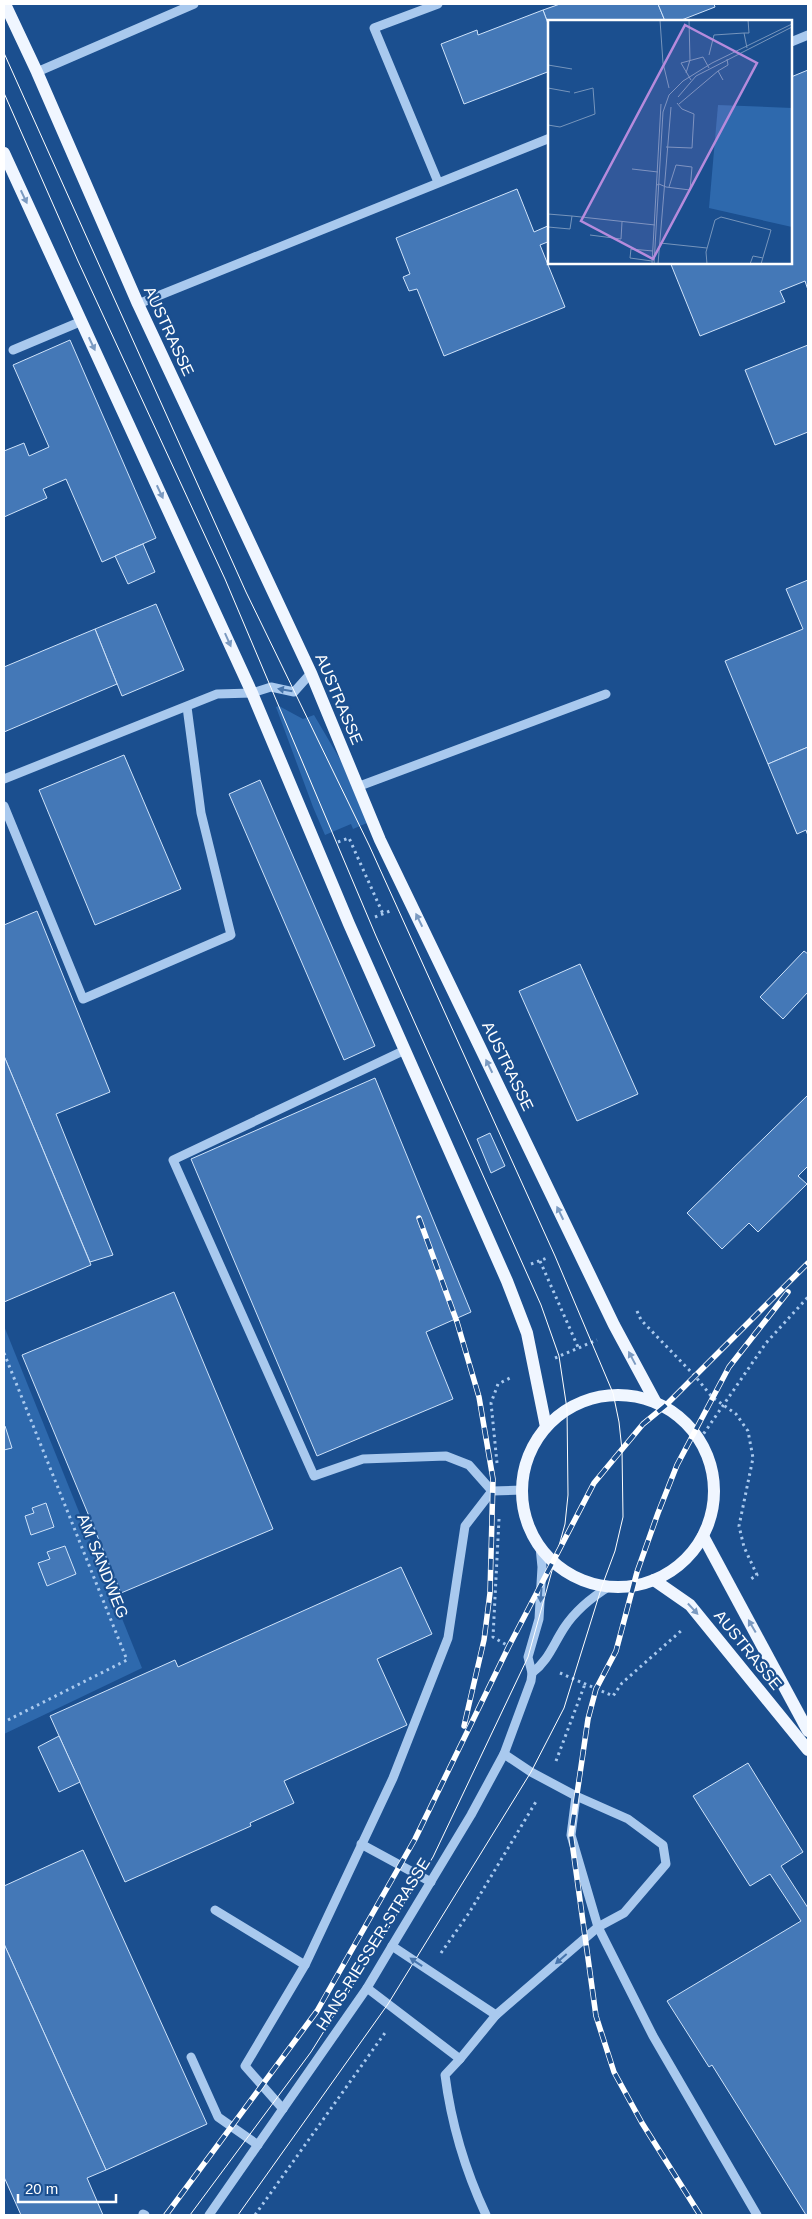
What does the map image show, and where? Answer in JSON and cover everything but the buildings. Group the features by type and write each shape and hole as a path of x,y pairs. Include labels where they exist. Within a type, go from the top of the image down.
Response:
{"main road":[{"name":"AUSTRASSE","path":"5,4 37,72 138,304 311,673 380,840 606,1308 655,1401"},
{"path":"4,153 7,169 82,321 252,694 349,924 507,1281 527,1333 546,1427"},
{"name":"AUSTRASSE","path":"613,1393 633,1395 655,1401 665,1406 694,1432 700,1439 710,1462 714,1480 714,1499 710,1518 703,1536 690,1554 674,1569 654,1580 634,1586 602,1586 577,1577 555,1563 540,1547 530,1529 524,1512 522,1490 525,1468 533,1446 546,1427 567,1409 585,1400 613,1393"},
{"name":"AUSTRASSE","path":"703,1536 808,1730"},
{"name":"AUSTRASSE","path":"654,1580 690,1605 808,1750"}],"street":[{"path":"37,72 194,4"},
{"path":"438,4 374,28 438,182"},
{"path":"792,42 808,35"},
{"path":"138,304 548,139"},
{"path":"13,350 82,321"},
{"path":"4,779 217,694 252,694 271,687 294,692 311,673"},
{"path":"357,787 606,694"},
{"path":"4,806 83,999 231,935 201,812 187,707"},
{"path":"405,1050 173,1160 314,1476 363,1459 446,1456 469,1465 496,1490 522,1490"},
{"path":"283,2109 245,2066 305,1965 393,1778 448,1638 465,1526 496,1490"},
{"path":"540,1547 542,1567 539,1619 528,1657 532,1673 543,1665 564,1628 584,1605 610,1586"},
{"name":"HANS-RIESSER-STRASSE","path":"209,2215 366,1988 431,1882 504,1754 532,1673"},
{"path":"486,2215 477,2196 460,2141 445,2075 496,2015 598,1927 624,1913 666,1864 663,1845 628,1819 576,1796 531,1772 504,1754"},
{"path":"576,1796 570,1835 598,1927 653,2036 757,2215"},
{"path":"361,1844 431,1882"},
{"path":"215,1910 305,1965"},
{"path":"392,1946 496,2015"},
{"path":"366,1988 460,2059"},
{"path":"191,2057 218,2117 258,2145"}],"path":[{"path":"349,838 383,914"},
{"path":"375,918 391,910"},
{"path":"531,1264 547,1258"},
{"path":"528,1657 493,1637 496,1490 491,1403 498,1384 578,1347 540,1261"},
{"path":"700,1439 766,1343 808,1297"},
{"name":"AM SANDWEG","path":"4,1353 127,1660 4,1722"},
{"path":"543,1665 585,1684"}],"shaded area":[{"path":"279,706 303,719 314,715 341,761 367,823 353,829 351,824 325,835 276,707"},
{"path":"4,1326 142,1668 4,1734"}],"tram line":[{"path":"4,53 246,592 369,845 555,1256 613,1393 619,1422 622,1450 623,1517 615,1551 602,1586 564,1708 531,1772 388,2004 238,2215"},
{"path":"4,93 78,261 225,579 376,936 541,1305 559,1356 567,1409 568,1495 565,1524 528,1657 433,1857 311,2052 190,2215"}],"railway":[{"path":"419,1218 457,1322 479,1397 493,1479 490,1593 484,1640 464,1726"},
{"path":"166,2215 317,2011 415,1839 509,1646 594,1483 643,1424 665,1406 808,1263"},
{"path":"700,2215 642,2123 614,2072 596,2016 571,1835 588,1719 596,1689 616,1651 637,1572 677,1465 729,1367 788,1292"}]}
